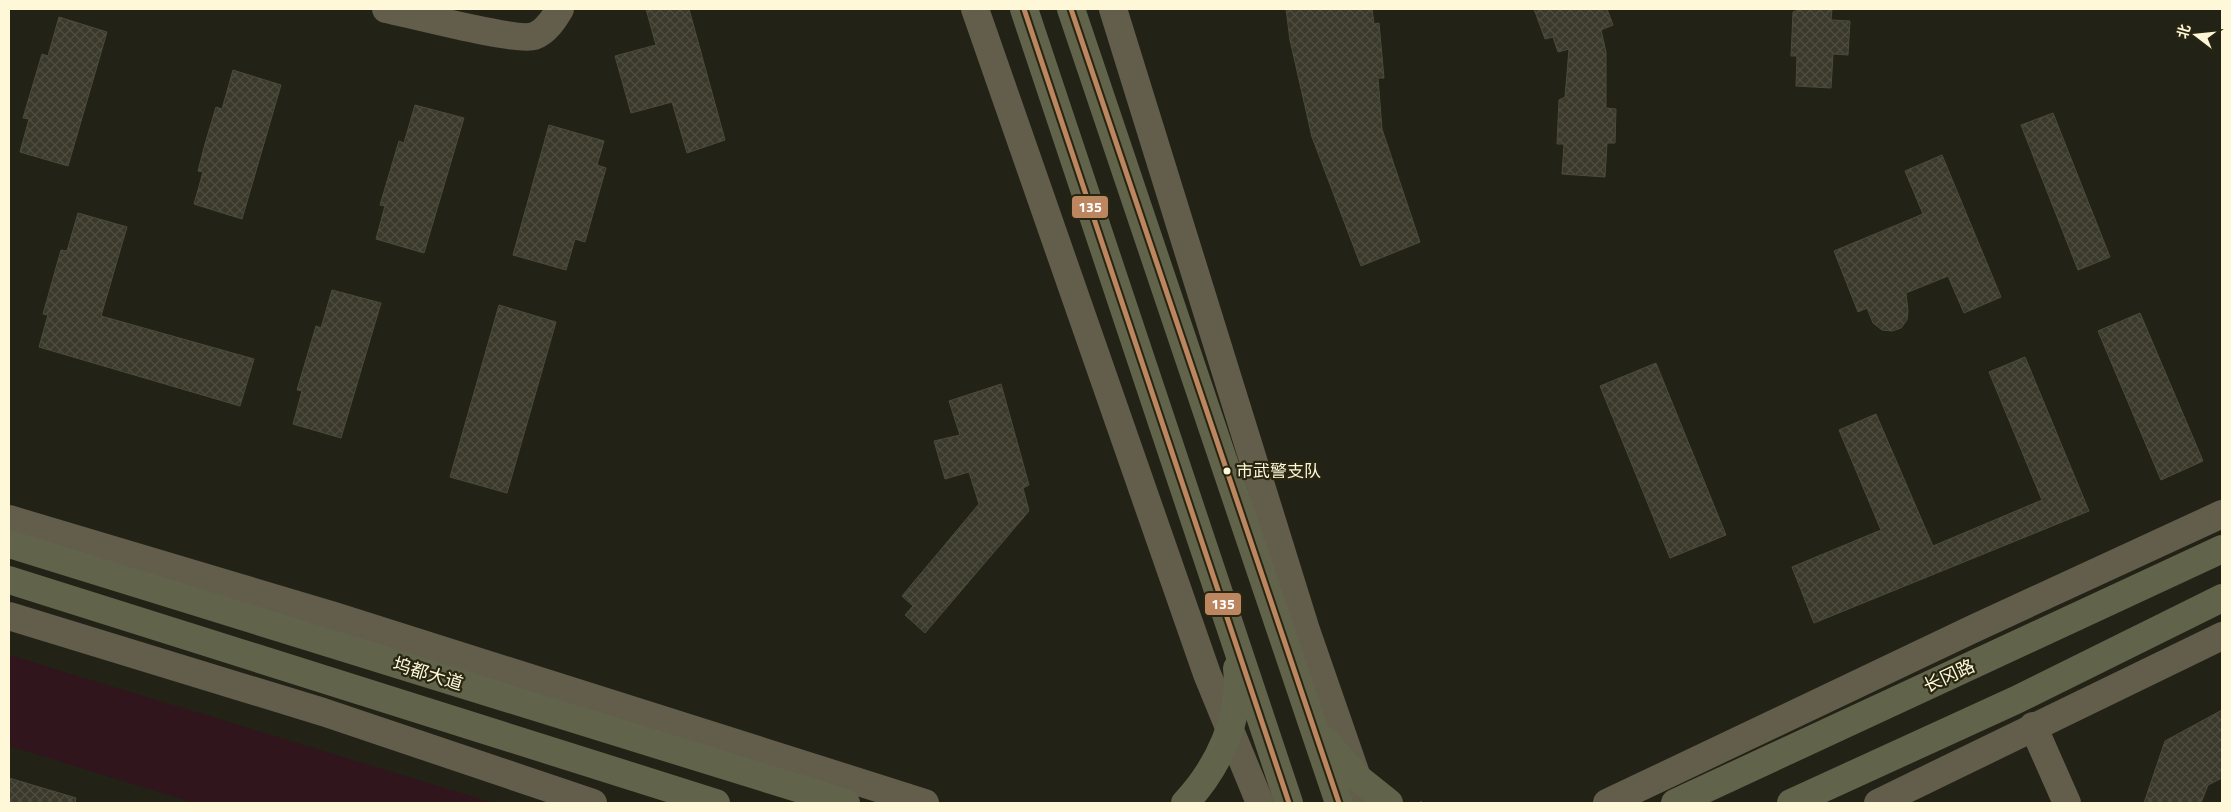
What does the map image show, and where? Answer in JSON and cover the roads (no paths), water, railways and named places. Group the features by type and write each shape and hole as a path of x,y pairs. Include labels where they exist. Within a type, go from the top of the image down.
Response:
{"main road":[{"path":"1024,9 1235,646 1289,803"},
{"path":"1071,9 1339,803"},
{"name":"坞都大道","path":"9,544 846,803"},
{"name":"长冈路","path":"1675,803 2222,549"},
{"name":"坞都大道","path":"9,580 716,803"},
{"path":"1792,803 2016,700 2222,598"},
{"path":"1185,803 1211,770 1229,727 1236,698 1235,646"},
{"path":"1311,719 1363,791 1389,803"}],"street":[{"path":"386,9 508,36 534,36 552,22 560,9"},
{"path":"975,9 1206,674 1260,803"},
{"path":"1113,9 1305,628 1363,791"},
{"path":"1607,803 1975,628 2222,514"},
{"path":"9,519 334,616 925,803"},
{"path":"9,616 323,712 593,803"},
{"path":"1878,803 2033,726 2222,636"},
{"path":"2033,726 2067,803"}],"place":[{"name":"市武警支队","path":"1227,471"}]}
